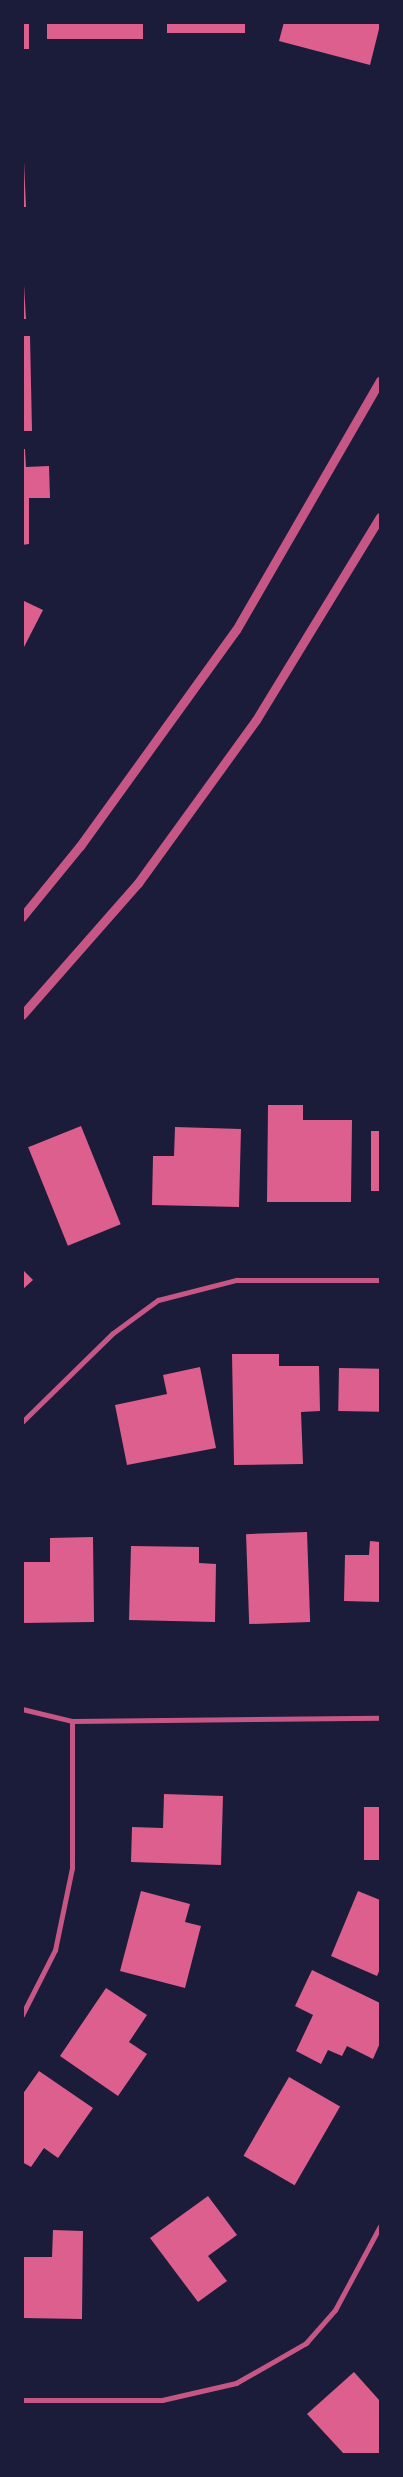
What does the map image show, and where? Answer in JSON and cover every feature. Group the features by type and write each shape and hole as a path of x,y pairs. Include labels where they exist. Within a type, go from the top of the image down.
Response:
{"street":[{"path":"22,917 80,846 236,630 380,381"},
{"path":"22,1015 138,883 256,720 380,517"},
{"path":"22,1422 113,1332 158,1300 236,1280 380,1280"},
{"path":"22,1709 72,1722 380,1718"},
{"path":"22,2015 55,1950 72,1868 72,1722"},
{"path":"22,2400 162,2400 236,2383 306,2342 335,2310 380,2226"}],"building":[{"path":"22,22 29,22 29,49 22,49"},
{"path":"47,22 143,22 143,39 47,39"},
{"path":"167,22 245,22 245,33 167,33"},
{"path":"284,22 380,22 370,65 279,41"},
{"path":"22,116 26,207 22,207"},
{"path":"22,251 26,319 22,319"},
{"path":"22,336 30,336 32,431 22,431"},
{"path":"22,449 25,449 26,467 49,466 50,498 29,498 29,544 22,545"},
{"path":"22,600 43,610 22,651"},
{"path":"268,1105 303,1105 303,1120 352,1120 351,1202 267,1202"},
{"path":"81,1126 121,1224 68,1246 28,1147"},
{"path":"175,1127 241,1129 239,1207 152,1205 153,1156 174,1156"},
{"path":"371,1131 380,1131 380,1191 371,1191"},
{"path":"22,1269 33,1280 22,1290"},
{"path":"232,1354 279,1354 279,1366 319,1366 320,1411 301,1412 303,1464 234,1465"},
{"path":"200,1367 216,1448 127,1465 115,1405 167,1394 163,1375"},
{"path":"339,1368 380,1369 379,1412 338,1411"},
{"path":"307,1532 310,1622 249,1624 246,1534"},
{"path":"93,1537 94,1622 22,1623 22,1562 50,1562 50,1538"},
{"path":"370,1541 380,1542 380,1602 344,1601 345,1555 369,1555"},
{"path":"131,1546 199,1547 199,1563 216,1564 215,1622 129,1620"},
{"path":"164,1794 223,1796 221,1865 131,1862 132,1827 163,1828"},
{"path":"364,1807 380,1807 380,1860 364,1860"},
{"path":"141,1891 190,1904 185,1922 201,1926 185,1988 120,1971"},
{"path":"358,1891 380,1900 380,1969 377,1976 331,1956"},
{"path":"312,1970 380,2003 380,2043 373,2059 347,2046 342,2056 328,2050 321,2064 296,2051 313,2015 295,2006"},
{"path":"106,1988 147,2015 129,2042 147,2054 118,2096 60,2056"},
{"path":"39,2071 93,2108 58,2158 44,2148 31,2167 22,2162 22,2095"},
{"path":"289,2077 340,2106 295,2185 243,2156"},
{"path":"208,2196 237,2235 208,2256 227,2281 198,2302 150,2238"},
{"path":"53,2230 83,2231 82,2319 22,2318 22,2257 52,2257"},
{"path":"354,2372 380,2401 380,2454 344,2454 307,2414"}]}
